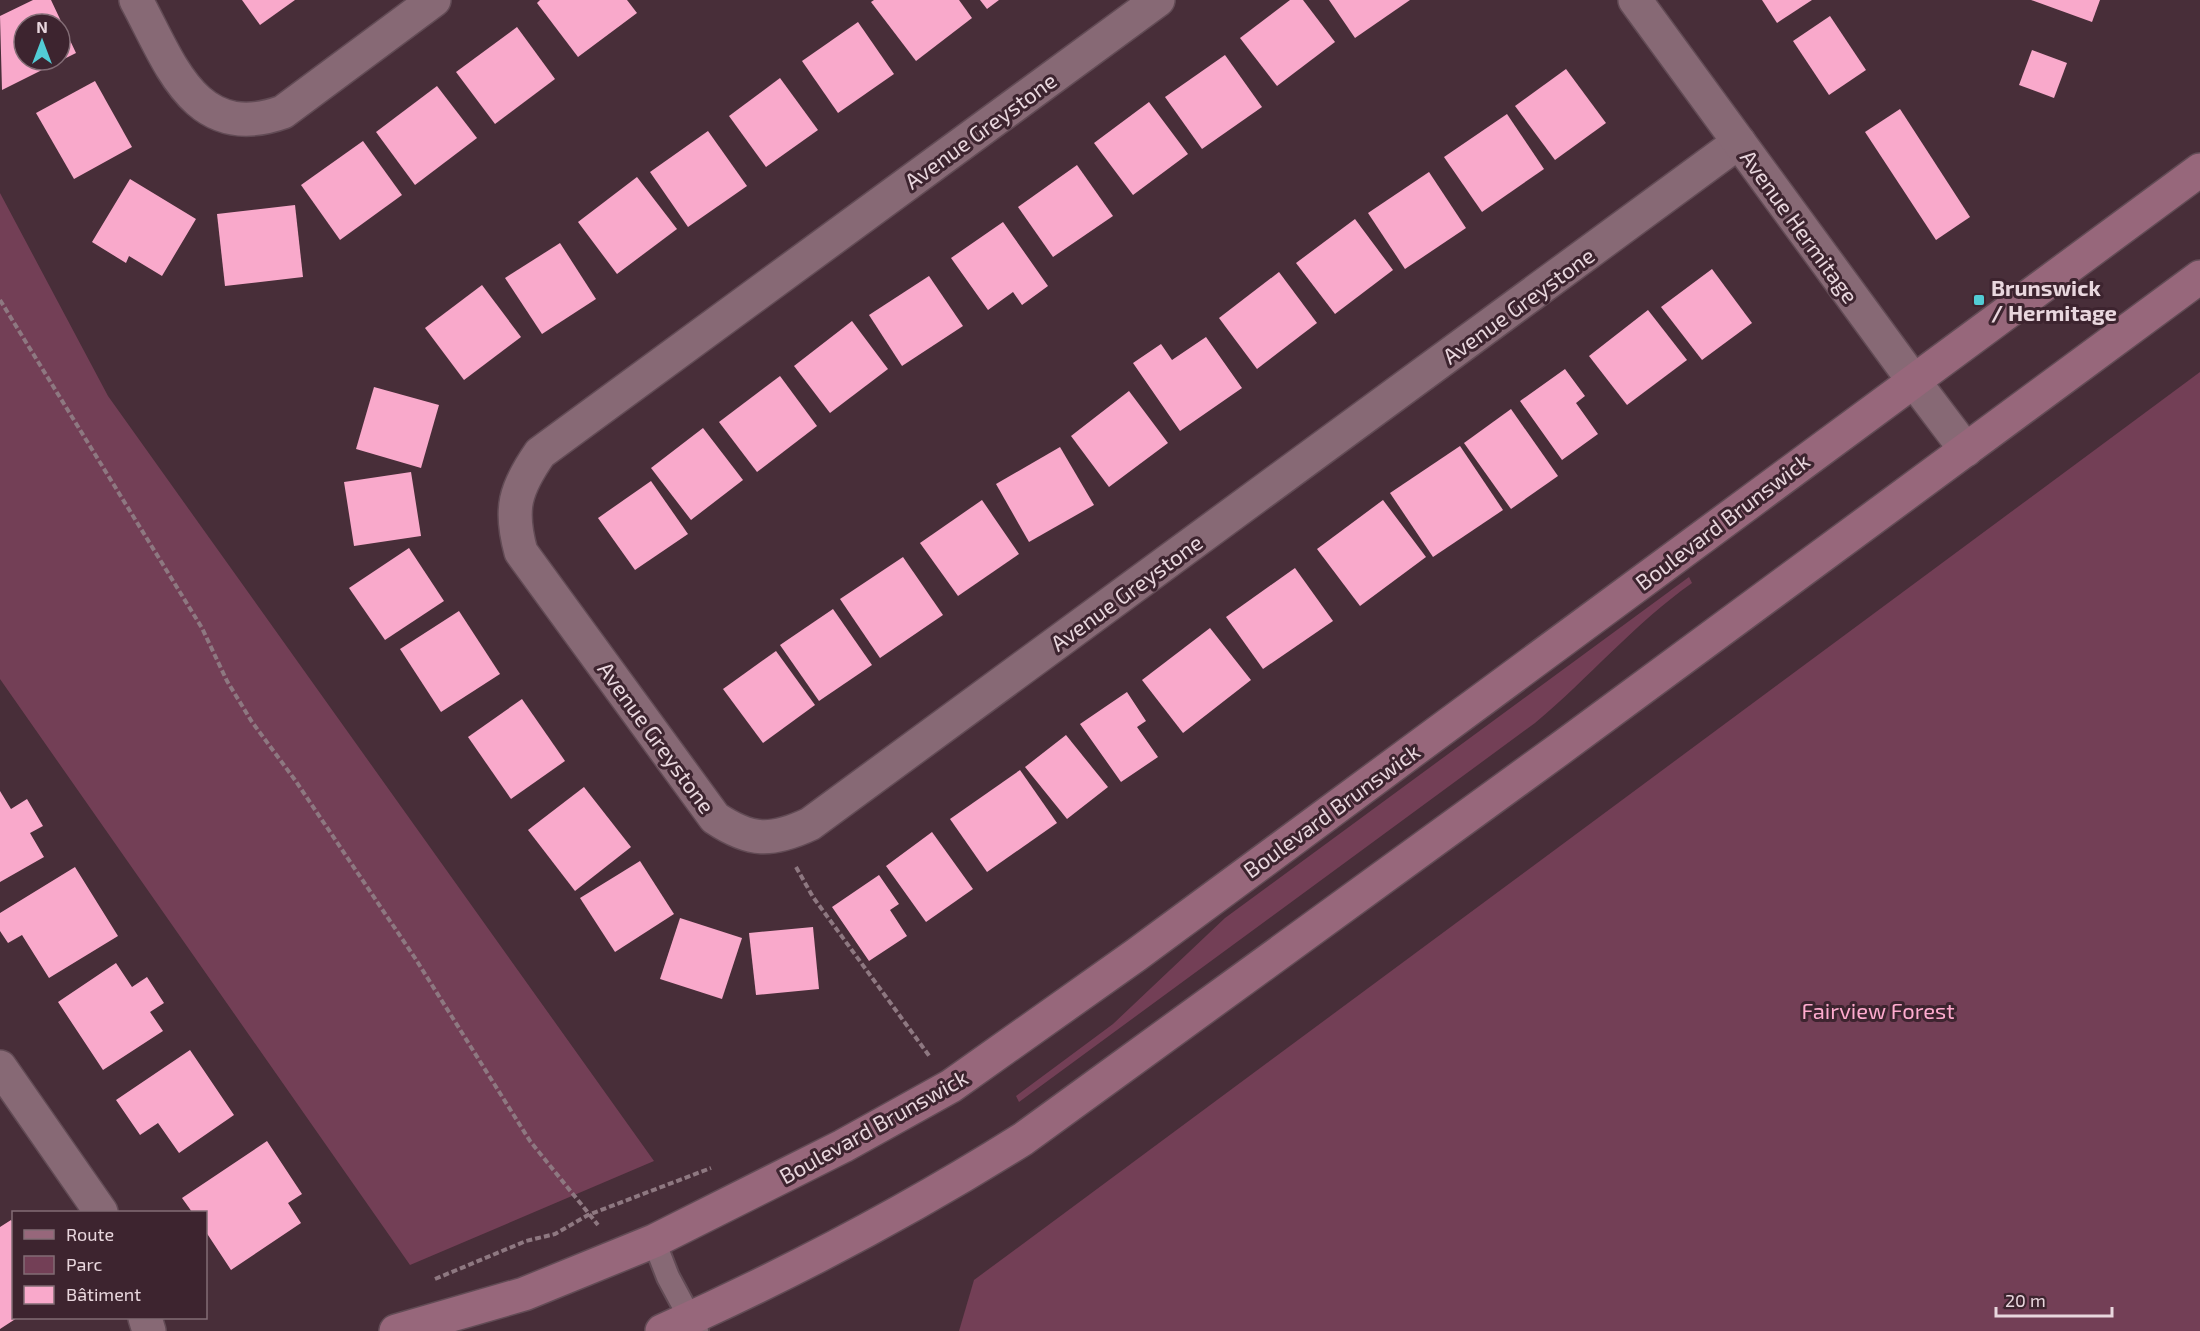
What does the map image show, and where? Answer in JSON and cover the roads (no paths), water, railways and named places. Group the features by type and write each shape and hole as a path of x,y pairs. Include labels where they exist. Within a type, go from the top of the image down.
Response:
{"street":[{"path":"136,0 187,92 216,115 234,120 255,120 283,112 434,0"},
{"name":"Avenue Greystone","path":"1158,0 540,453 523,477 514,502 514,528 521,552 716,818 736,832 761,838 784,836 810,824 1739,142"},
{"name":"Avenue Hermitage","path":"1635,0 1966,450"},
{"name":"Boulevard Brunswick","path":"396,1331 524,1294 654,1241 886,1124 976,1069 1136,955 2200,170"},
{"path":"683,1327 888,1220 1023,1139 1175,1031 2200,277"},
{"path":"0,1067 100,1211"}],"lane":[{"path":"654,1241 683,1327"}],"place":[{"name":"Brunswick / Hermitage","path":"1979,300"}],"park label":[{"name":"Fairview Forest","path":"1878,1010"}]}
